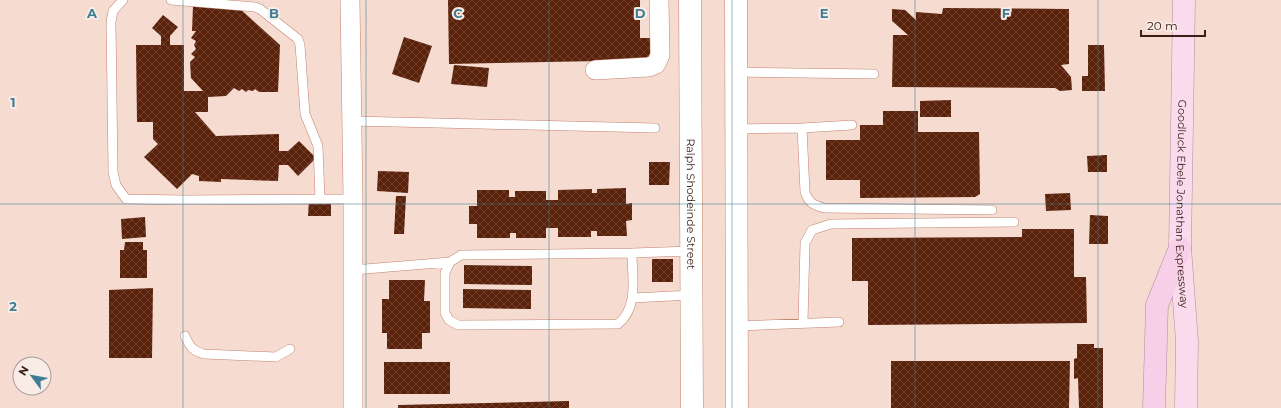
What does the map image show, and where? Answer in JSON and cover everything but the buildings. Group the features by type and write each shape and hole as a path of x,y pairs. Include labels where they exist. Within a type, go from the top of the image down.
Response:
{"highway":[{"path":"1154,408 1157,305 1180,248"}],"main road":[{"name":"Goodluck Ebele Jonathan Expressway","path":"1184,0 1180,248 1187,341 1186,408"}],"street":[{"path":"350,0 353,199 353,408"},
{"path":"595,70 649,67 656,64 660,55 659,0"},
{"name":"Ralph Shodeinde Street","path":"690,0 692,408"},
{"path":"736,0 737,408"}],"lane":[{"path":"124,0 113,11 110,22 113,172 116,185 126,199 353,199"},
{"path":"171,0 255,7 260,9 298,39 300,45 305,114 318,146 320,199"},
{"path":"736,72 874,74"},
{"path":"352,121 655,128"},
{"path":"736,129 802,128 852,125"},
{"path":"802,128 805,192 808,202 814,206 824,208 992,210"},
{"path":"803,323 804,243 812,230 831,224 1014,222"},
{"path":"353,270 450,262 461,255 691,252"},
{"path":"450,262 445,273 445,313 449,320 458,325 618,324 626,317 632,304 632,253"},
{"path":"632,298 691,295"},
{"path":"737,326 839,322"},
{"path":"186,336 189,345 195,351 204,354 276,357 290,349"}]}
